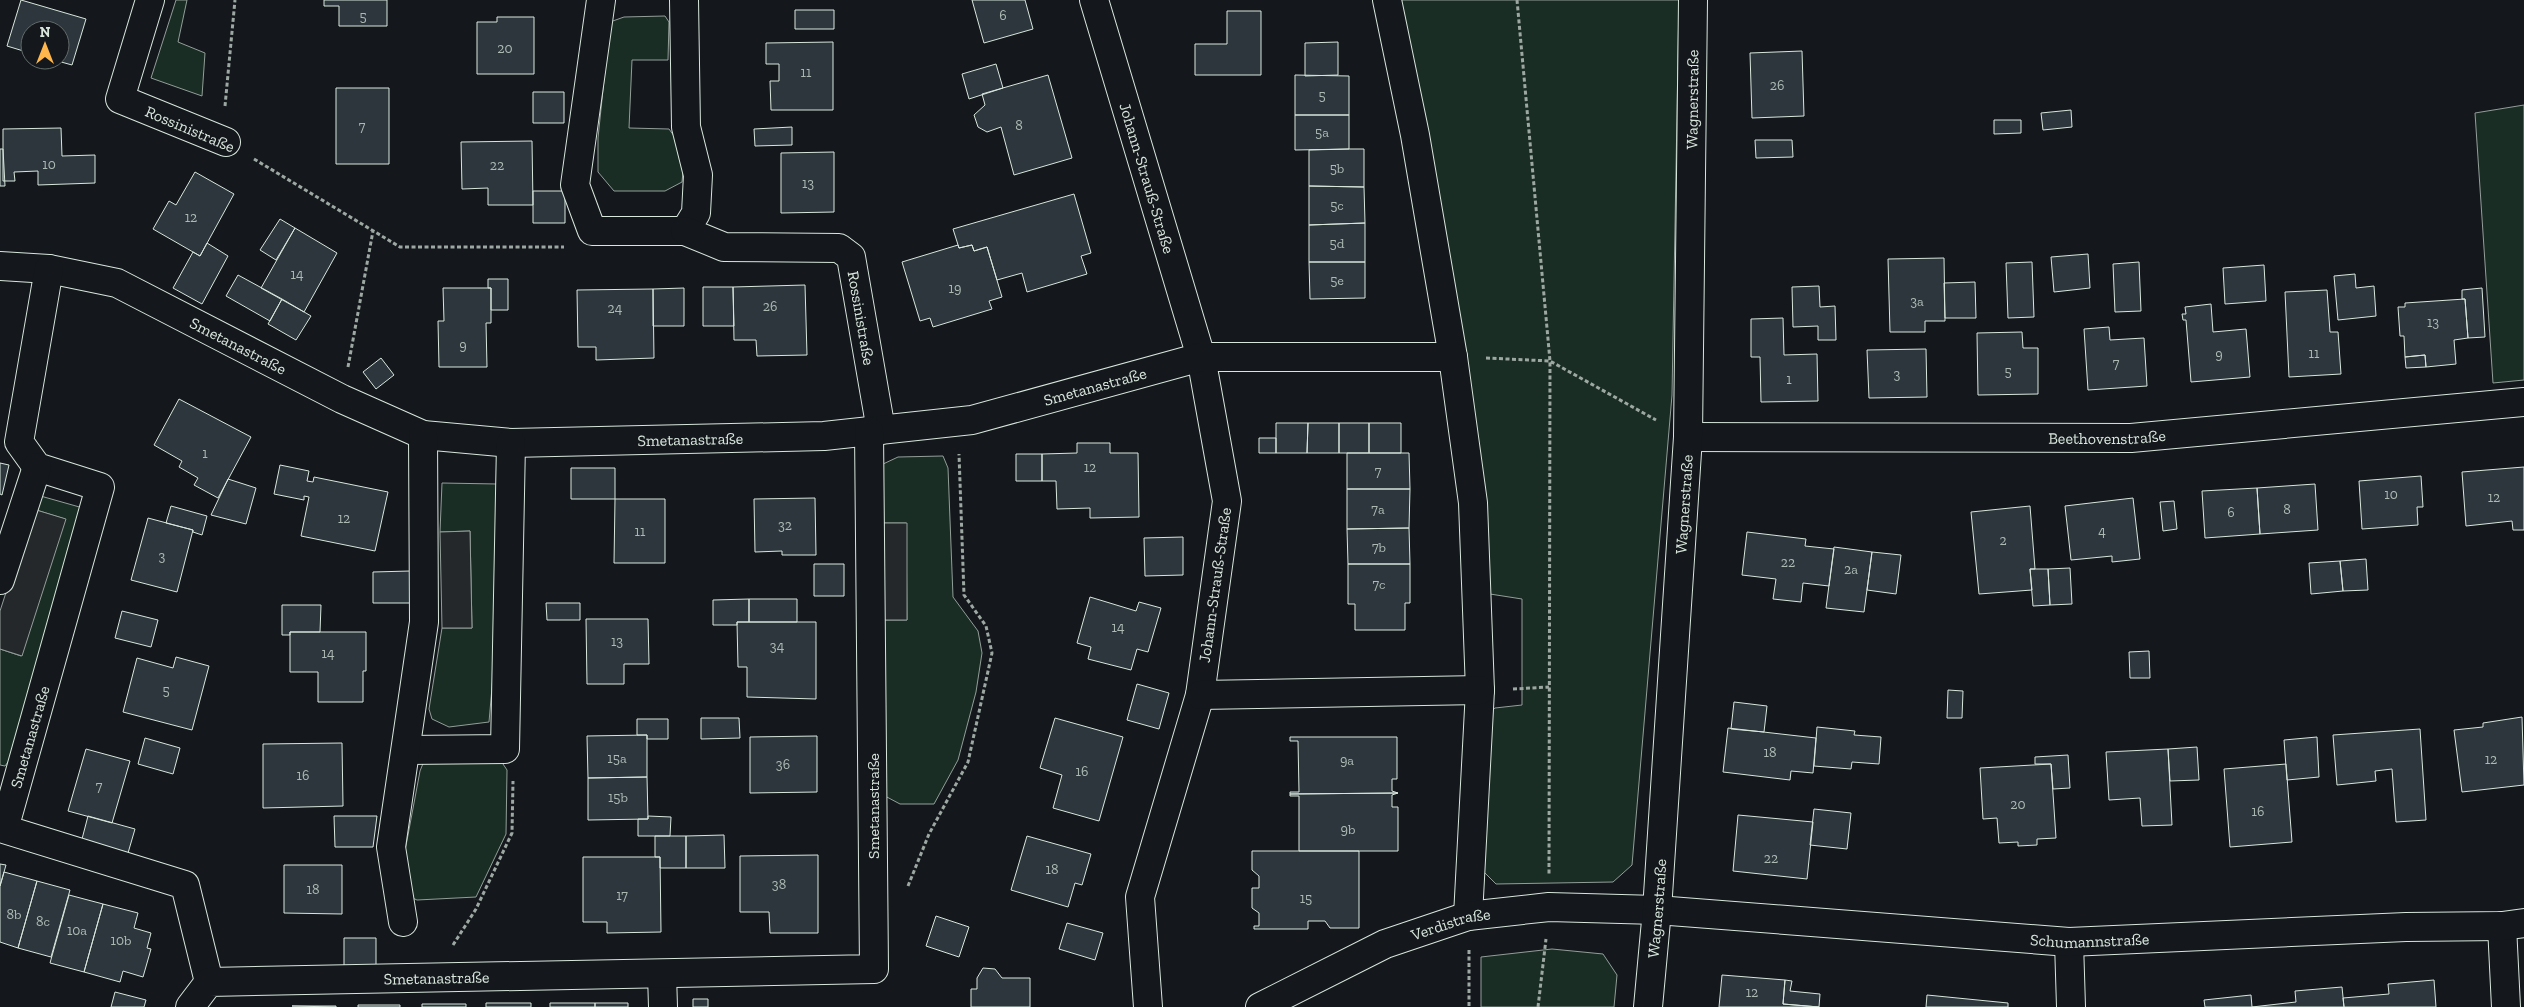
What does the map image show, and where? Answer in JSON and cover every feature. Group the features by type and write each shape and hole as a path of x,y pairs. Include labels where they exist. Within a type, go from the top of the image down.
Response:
{"street":[{"name":"Rossinistraße","path":"150,0 120,99 226,142"},
{"path":"592,231 575,184 601,0"},
{"path":"677,0 686,127 698,175 696,213 685,231"},
{"name":"Johann-Strauß-Straße","path":"1094,0 1201,356 1227,501 1200,695 1140,897 1148,1007"},
{"path":"1387,0 1415,135 1453,357 1473,503 1480,690 1468,916"},
{"name":"Wagnerstraße","path":"1648,1007 1657,910 1688,437 1693,0"},
{"name":"Rossinistraße","path":"592,231 685,231 724,247 839,248 851,258 875,431"},
{"name":"Smetanastraße","path":"0,266 49,269 117,283 342,399 422,435 511,443 824,436 972,420 1201,356"},
{"path":"0,580 37,467 19,442 49,269"},
{"path":"1201,356 1453,357"},
{"name":"Beethovenstraße","path":"1688,437 2131,438 2524,402"},
{"name":"Smetanastraße","path":"37,467 100,487 4,829 185,885 210,982 874,969 875,431"},
{"path":"403,922 390,846 424,622 422,435"},
{"path":"406,750 505,749 511,443"},
{"path":"1200,695 1480,690"},
{"name":"Verdistraße","path":"1260,1007 1385,944 1468,916 1549,907 1657,910"},
{"name":"Schumannstraße","path":"1657,910 2069,942 2513,924"},
{"path":"2506,1007 2513,924"},
{"path":"2069,942 2071,1007"},
{"path":"662,974 663,1007"},
{"path":"190,1007 210,982"}],"path":[{"path":"226,142 224,96 235,0"},
{"path":"1518,0 1550,361 1549,907 1538,1007"},
{"name":"Rossinistraße","path":"226,142 400,247 565,246 592,231"},
{"path":"342,399 373,231"},
{"path":"1453,357 1550,361 1688,437"},
{"path":"906,888 928,834 968,762 992,653 986,626 964,596 957,421"},
{"path":"437,978 437,970 476,908 512,833 513,758 505,749"},
{"path":"1468,916 1469,1007"}],"green space":[{"path":"176,0 187,0 178,42 205,53 202,96 151,78"},
{"path":"1395,0 1679,0 1672,395 1632,865 1613,882 1496,884 1483,871 1483,718 1495,708 1522,705 1522,599 1490,594"},
{"path":"665,16 669,22 668,60 632,60 629,128 669,129 685,151 682,182 665,191 614,191 598,172 598,138 610,22 624,17"},
{"path":"2524,105 2524,380 2493,383 2475,113"},
{"path":"943,456 948,468 953,597 978,631 982,653 976,692 958,760 934,804 900,804 885,796 880,620 907,620 906,523 880,523 881,465 898,457"},
{"path":"442,483 497,484 499,607 489,722 449,727 432,719 429,709 442,628 472,628 470,531 440,532"},
{"path":"37,495 83,508 11,758 5,766 0,765 0,649 21,656 65,519 33,509"},
{"path":"424,761 501,761 507,770 506,834 476,897 417,900 408,896 405,851 420,771"},
{"path":"1552,949 1603,954 1617,975 1614,1007 1481,1007 1481,957"}],"shaded area":[{"path":"33,509 66,519 22,656 0,649 0,611"},
{"path":"880,523 907,523 907,620 880,620"},
{"path":"470,531 472,628 442,628 440,532"}],"building":[{"path":"21,0 86,19 72,65 70,64 70,20 20,20 20,50 7,46"},
{"path":"324,0 387,0 387,26 339,26 339,6 324,6"},
{"path":"972,0 1025,0 1033,29 984,43"},
{"path":"795,10 834,10 834,29 795,29"},
{"path":"1227,11 1261,11 1261,75 1195,75 1195,44 1227,44"},
{"path":"497,17 534,17 534,74 477,74 477,22 497,22"},
{"path":"833,42 833,110 771,110 770,81 779,81 779,64 766,64 766,43"},
{"path":"1338,42 1338,75 1305,76 1305,43"},
{"path":"1802,51 1804,116 1752,118 1750,53"},
{"path":"996,64 1003,88 969,99 962,74"},
{"path":"1048,75 1072,158 1014,175 1001,127 987,132 978,127 974,115 985,105 982,94"},
{"path":"1295,75 1349,76 1349,115 1295,115"},
{"path":"336,88 389,88 389,164 336,164"},
{"path":"533,92 564,92 564,123 533,123"},
{"path":"2071,110 2072,127 2043,130 2041,113"},
{"path":"1295,115 1349,115 1349,149 1295,150"},
{"path":"1994,120 2021,120 2021,133 1994,134"},
{"path":"792,127 792,145 755,146 754,129"},
{"path":"61,128 62,156 95,155 95,183 38,185 38,171 14,172 15,181 3,181 3,129"},
{"path":"1755,140 1792,140 1793,157 1756,158"},
{"path":"532,141 533,205 488,205 488,188 462,189 461,142"},
{"path":"0,149 3,149 5,186 0,186"},
{"path":"1364,149 1364,187 1309,186 1309,150"},
{"path":"834,152 834,212 781,213 781,153"},
{"path":"195,172 234,194 200,256 153,229 169,201 176,205"},
{"path":"1309,186 1364,187 1365,223 1309,225"},
{"path":"533,191 565,191 565,223 533,223"},
{"path":"1074,194 1091,253 1081,256 1087,274 1027,292 1022,273 997,280 987,247 974,251 972,245 959,248 953,229"},
{"path":"280,219 295,228 276,260 260,250"},
{"path":"1365,223 1365,262 1309,262 1309,225"},
{"path":"295,228 337,253 304,312 261,288"},
{"path":"207,243 228,256 202,304 173,288 193,252 200,256"},
{"path":"958,245 959,248 972,245 974,251 987,247 1002,297 989,301 992,309 933,327 930,318 920,321 902,262"},
{"path":"2088,254 2090,288 2054,292 2051,257"},
{"path":"1944,258 1945,321 1925,321 1925,332 1890,332 1888,259"},
{"path":"1309,262 1365,262 1365,298 1310,299"},
{"path":"2032,262 2034,317 2008,318 2006,263"},
{"path":"2139,262 2141,311 2115,312 2113,264"},
{"path":"2264,265 2266,301 2225,304 2223,268"},
{"path":"2355,274 2356,288 2374,286 2376,316 2338,320 2334,276"},
{"path":"238,275 282,299 270,321 226,296"},
{"path":"488,279 508,279 508,310 491,310 491,288 488,288"},
{"path":"1975,282 1976,318 1945,318 1944,283"},
{"path":"805,285 807,355 757,356 756,340 734,340 733,287"},
{"path":"1819,286 1820,307 1835,306 1836,340 1818,340 1818,326 1793,327 1792,287"},
{"path":"703,287 733,287 734,326 703,326"},
{"path":"443,288 491,288 491,323 486,323 487,367 439,367 438,321 444,321"},
{"path":"684,288 684,326 653,326 653,289"},
{"path":"2482,288 2485,337 2468,338 2465,299 2462,299 2462,290"},
{"path":"653,289 654,358 596,360 596,347 578,347 577,290"},
{"path":"2327,290 2330,332 2338,332 2341,374 2289,377 2285,292"},
{"path":"282,299 311,316 296,340 268,324"},
{"path":"2465,299 2468,338 2454,340 2456,364 2426,367 2425,355 2405,357 2404,336 2400,336 2398,307 2405,307 2405,303"},
{"path":"2211,304 2213,332 2246,329 2250,377 2191,382 2186,320 2183,320 2182,314 2186,314 2185,307"},
{"path":"1783,318 1784,355 1817,354 1818,401 1761,402 1760,357 1751,357 1751,319"},
{"path":"2109,327 2110,340 2144,338 2147,386 2088,390 2084,329"},
{"path":"2022,332 2023,348 2038,348 2038,394 1978,395 1977,333"},
{"path":"1926,349 1927,397 1869,398 1867,350"},
{"path":"2425,355 2426,367 2406,368 2405,357"},
{"path":"381,358 394,375 376,389 363,372"},
{"path":"179,399 251,437 218,498 194,485 198,478 179,467 182,461 154,445"},
{"path":"1276,423 1308,423 1307,453 1276,453"},
{"path":"1308,423 1339,423 1339,453 1307,453"},
{"path":"1339,423 1369,423 1369,453 1339,453"},
{"path":"1369,423 1401,423 1401,453 1369,453"},
{"path":"1259,438 1276,438 1276,453 1259,453"},
{"path":"1077,443 1110,443 1110,453 1138,453 1139,517 1090,518 1090,508 1057,509 1056,481 1042,481 1042,454 1077,453"},
{"path":"1347,453 1409,453 1410,489 1347,489"},
{"path":"1016,454 1042,454 1042,481 1016,481"},
{"path":"0,463 9,465 2,495 0,494"},
{"path":"280,465 309,471 307,481 313,482 314,477 388,492 375,551 301,536 309,497 304,496 304,500 274,494"},
{"path":"2524,467 2524,530 2513,530 2512,521 2466,526 2462,472"},
{"path":"571,468 615,468 615,499 571,499"},
{"path":"2421,476 2423,507 2417,507 2418,525 2362,529 2359,481"},
{"path":"228,479 256,488 246,524 211,515"},
{"path":"2315,484 2318,530 2260,534 2257,488"},
{"path":"2257,488 2260,534 2205,538 2202,491"},
{"path":"1347,489 1410,489 1409,528 1347,529"},
{"path":"815,498 816,555 782,555 782,551 755,552 754,499"},
{"path":"2133,498 2140,559 2112,562 2112,556 2071,560 2065,506"},
{"path":"615,499 665,499 665,563 614,563"},
{"path":"2174,501 2177,529 2163,531 2160,502"},
{"path":"171,506 207,516 202,535 193,532 193,530 166,523"},
{"path":"2030,506 2035,569 2030,569 2032,590 1979,594 1971,512"},
{"path":"148,518 193,530 177,592 131,580"},
{"path":"1409,528 1410,564 1348,564 1347,529"},
{"path":"1747,532 1806,539 1805,546 1834,549 1829,586 1803,583 1801,602 1773,599 1776,579 1742,575"},
{"path":"1183,537 1183,575 1145,576 1144,538"},
{"path":"1834,547 1872,552 1864,612 1826,608"},
{"path":"1872,552 1901,555 1896,594 1867,590"},
{"path":"2366,559 2368,590 2343,591 2340,561"},
{"path":"2340,561 2343,591 2311,594 2309,563"},
{"path":"814,564 844,564 844,596 814,596"},
{"path":"1348,564 1410,564 1410,603 1405,603 1405,630 1355,630 1355,604 1348,604"},
{"path":"2070,568 2072,604 2050,605 2048,569"},
{"path":"2030,569 2048,569 2050,605 2033,606"},
{"path":"410,571 410,603 373,603 373,572"},
{"path":"1090,597 1136,611 1139,602 1161,608 1148,652 1137,649 1131,670 1088,659 1091,647 1077,643"},
{"path":"749,599 797,599 797,622 749,622"},
{"path":"749,599 749,622 737,622 737,625 713,625 713,600"},
{"path":"546,603 580,603 580,620 547,620"},
{"path":"282,605 321,605 320,632 290,632 290,635 282,635"},
{"path":"122,611 158,620 151,647 115,638"},
{"path":"586,619 648,619 649,664 624,664 624,684 587,684"},
{"path":"737,622 816,622 816,699 747,697 747,667 738,667"},
{"path":"290,632 366,632 366,671 363,671 363,702 318,702 318,672 290,672"},
{"path":"2149,651 2150,678 2130,678 2129,652"},
{"path":"176,657 209,666 192,730 123,712 137,658 173,668"},
{"path":"1137,684 1169,693 1159,729 1127,720"},
{"path":"1948,690 1963,691 1962,718 1947,718"},
{"path":"1734,702 1767,706 1764,732 1731,729"},
{"path":"2522,717 2524,785 2462,792 2454,730 2483,727 2483,723"},
{"path":"701,718 739,718 740,738 701,739"},
{"path":"1055,718 1123,737 1099,821 1053,808 1062,775 1040,768"},
{"path":"637,719 668,719 668,739 647,739 647,735 637,735"},
{"path":"1817,727 1855,731 1854,735 1881,737 1879,764 1852,762 1851,769 1814,766"},
{"path":"1728,728 1816,738 1813,773 1791,771 1790,780 1723,772"},
{"path":"2420,729 2426,820 2396,822 2392,769 2375,771 2376,781 2337,785 2333,735"},
{"path":"647,735 647,777 588,778 587,736"},
{"path":"817,736 817,792 750,793 750,737"},
{"path":"1290,737 1397,737 1397,779 1392,779 1392,791 1398,793 1290,794 1290,792 1299,792 1298,741 1290,741"},
{"path":"2317,737 2319,777 2287,780 2284,740"},
{"path":"145,738 180,748 173,774 138,764"},
{"path":"342,743 343,806 263,808 263,744"},
{"path":"2197,747 2199,780 2170,781 2168,749"},
{"path":"86,749 130,761 112,823 68,811"},
{"path":"2168,749 2172,825 2142,826 2140,798 2109,800 2106,752"},
{"path":"2068,755 2070,788 2053,789 2051,764 2035,764 2035,757"},
{"path":"2051,764 2056,838 2037,839 2037,845 2018,846 2018,842 1999,843 1997,818 1983,819 1980,768"},
{"path":"2286,764 2292,842 2230,847 2224,769"},
{"path":"647,777 648,819 588,820 588,778"},
{"path":"1398,793 1392,795 1392,807 1398,807 1398,851 1299,851 1299,796 1290,796 1290,794"},
{"path":"1814,809 1851,813 1847,849 1810,845"},
{"path":"1738,815 1813,822 1807,879 1733,871"},
{"path":"88,816 135,829 128,853 82,839"},
{"path":"334,816 377,816 373,847 335,847"},
{"path":"648,816 671,817 670,836 638,836 638,819 648,819"},
{"path":"724,835 725,868 686,868 686,836"},
{"path":"655,836 686,836 686,868 660,868 660,857 655,857"},
{"path":"1027,836 1091,854 1082,885 1075,883 1068,907 1011,890"},
{"path":"1252,851 1359,851 1359,928 1330,928 1325,921 1308,921 1308,929 1254,929 1254,926 1259,926 1259,913 1252,908 1252,888 1259,888 1259,876 1252,870"},
{"path":"818,855 818,933 770,933 769,912 740,912 740,856"},
{"path":"583,857 660,857 661,932 607,933 607,922 583,922"},
{"path":"0,864 6,865 0,886"},
{"path":"284,865 342,865 342,914 284,913"},
{"path":"4,872 37,881 18,948 0,942 0,886"},
{"path":"37,881 70,890 51,957 18,948"},
{"path":"69,895 103,904 84,972 50,963"},
{"path":"103,904 138,913 134,928 151,933 147,948 151,949 143,977 123,971 120,982 84,972"},
{"path":"936,916 969,927 959,957 926,946"},
{"path":"1067,923 1103,933 1095,960 1059,949"},
{"path":"344,938 376,938 376,969 344,969"},
{"path":"983,968 995,969 1002,978 1030,978 1030,1007 971,1007 971,989 977,989 977,978"},
{"path":"1722,975 1785,980 1783,1004 1819,1007 1719,1007"},
{"path":"1785,980 1792,981 1790,991 1820,994 1819,1007 1783,1004"},
{"path":"2434,980 2436,1007 2344,1007 2343,998 2389,994 2388,984"},
{"path":"2342,987 2344,1007 2252,1007 2296,1002 2295,991"},
{"path":"115,992 146,1000 144,1007 111,1007"},
{"path":"1927,995 2008,1003 2008,1007 1926,1007"},
{"path":"2251,995 2252,1007 2205,1007 2204,1000"},
{"path":"693,999 708,999 708,1007 693,1007"},
{"path":"486,1003 531,1003 531,1007 486,1007"},
{"path":"550,1003 595,1003 595,1007 550,1007"},
{"path":"595,1003 628,1003 628,1007 595,1007"},
{"path":"422,1004 466,1004 466,1007 422,1007"},
{"path":"358,1005 400,1005 400,1007 358,1007"},
{"path":"292,1006 336,1006 336,1007"}]}
